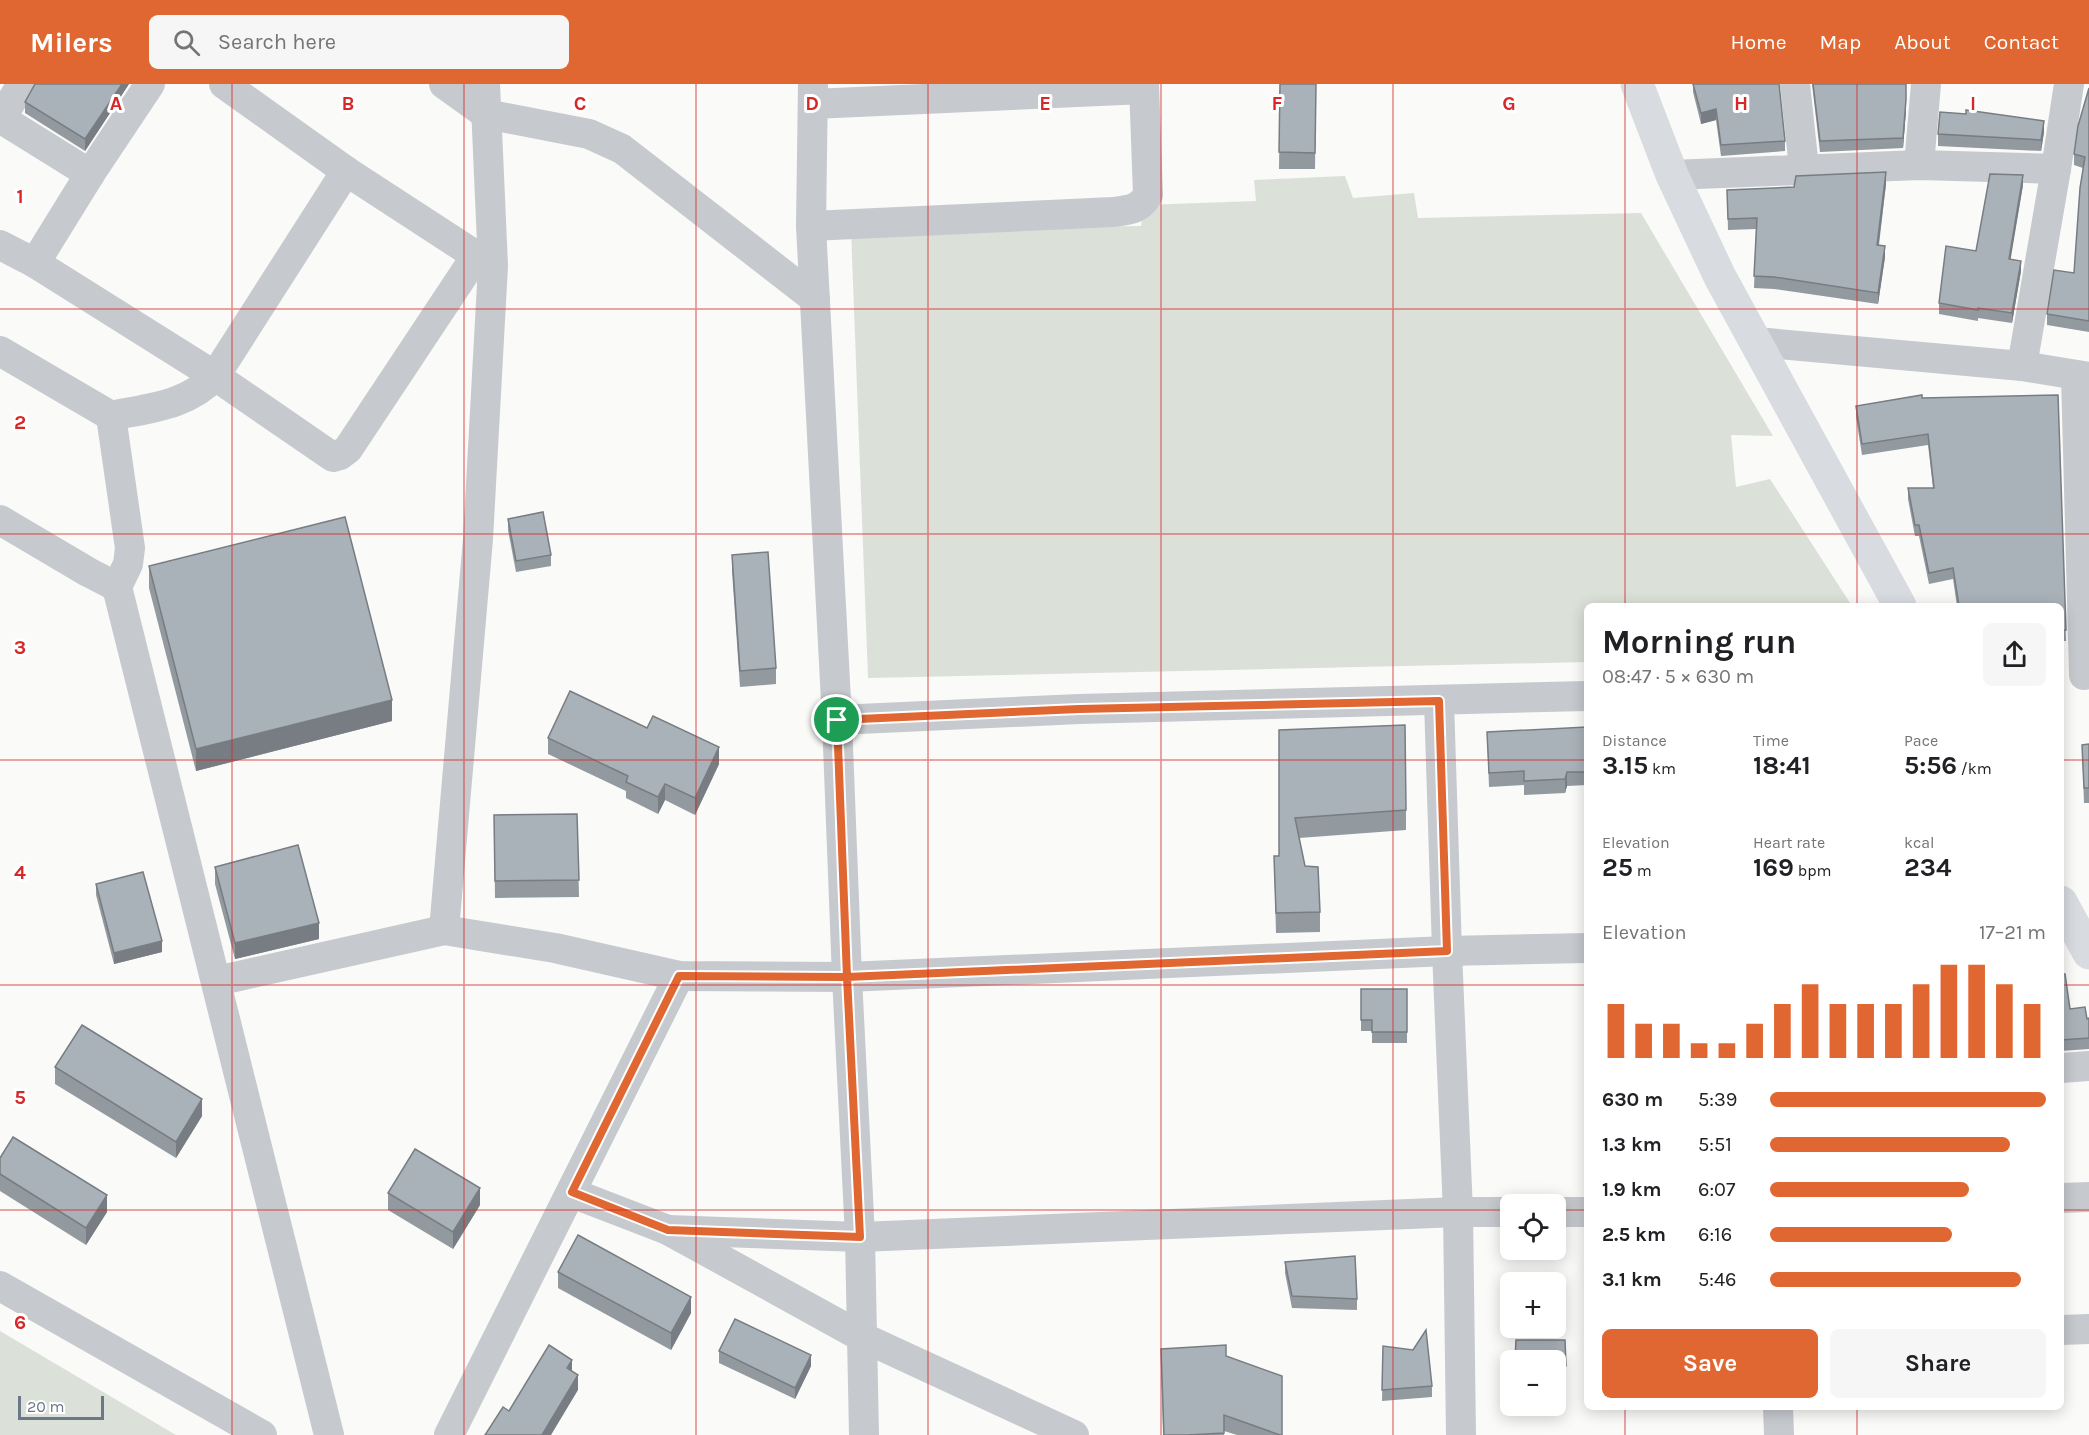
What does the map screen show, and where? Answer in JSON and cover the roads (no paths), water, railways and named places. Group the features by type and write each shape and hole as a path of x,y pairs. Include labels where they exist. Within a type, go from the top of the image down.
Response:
{"main road":[{"path":"1637,84 1672,175 1720,277 1898,603"},
{"path":"2064,908 2079,940"}],"street":[{"path":"22,84 0,119 90,174"},
{"path":"35,263 90,174 150,84"},
{"path":"225,84 346,171 484,261"},
{"path":"444,84 486,114 590,134 622,149 815,299"},
{"path":"444,930 478,539 485,84"},
{"path":"1795,84 1804,168"},
{"path":"1919,165 1926,84"},
{"path":"811,226 1136,210 1144,203 1148,195 1144,87 813,94 811,226 837,720 860,1237 864,1435"},
{"path":"2022,366 2056,169 2075,98"},
{"path":"1672,175 1919,165 2056,169"},
{"path":"0,351 111,416 182,400 205,387 215,376 346,171"},
{"path":"0,245 35,263 215,376 333,457 348,449 484,261"},
{"path":"1756,342 2022,366 2083,376 2078,676"},
{"path":"111,416 130,548 128,564 117,586 329,1435"},
{"path":"0,520 88,572 117,586"},
{"path":"837,720 1079,709 1584,696"},
{"path":"1439,701 1458,1212 1461,1435"},
{"path":"217,981 444,930 555,948 679,976 847,977 1447,951 1584,948"},
{"path":"450,1435 679,976"},
{"path":"2064,1068 2089,1066"},
{"path":"572,1192 668,1230 862,1337 1074,1435"},
{"path":"2064,1198 2089,1197"},
{"path":"668,1230 860,1237 1500,1212"},
{"path":"1566,1212 1584,1212"},
{"path":"0,1286 262,1435"},
{"path":"2064,1330 2089,1329"},
{"path":"1778,1410 1779,1435"}]}
